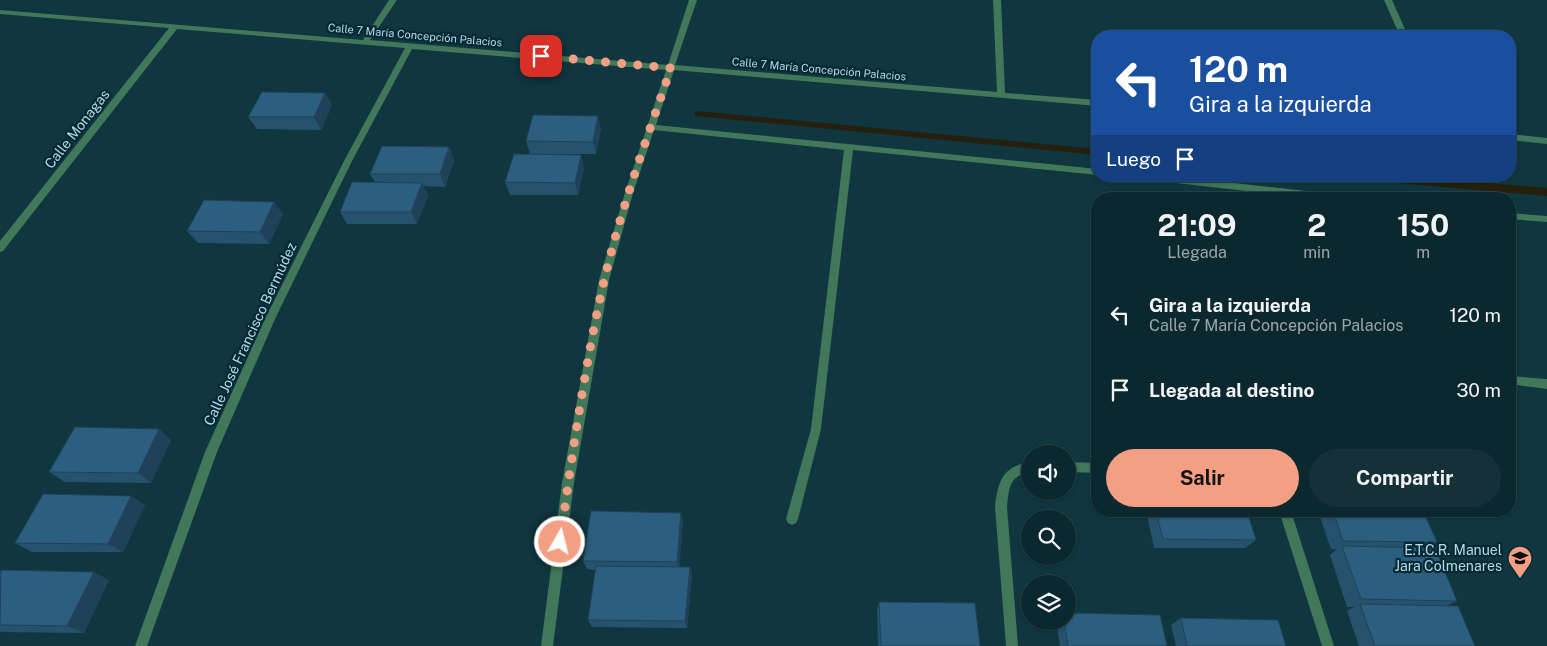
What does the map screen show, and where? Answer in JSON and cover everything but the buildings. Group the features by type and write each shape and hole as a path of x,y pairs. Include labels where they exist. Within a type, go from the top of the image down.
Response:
{"street":[{"path":"366,42 393,0"},
{"path":"547,646 568,483 604,280 629,193 693,0"},
{"path":"997,0 1001,95"},
{"path":"1388,0 1401,30"},
{"name":"Calle 7 María Concepción Palacios","path":"0,12 1091,102"},
{"name":"Calle Monagas","path":"0,248 175,26"},
{"name":"Calle José Francisco Bermúdez","path":"141,646 211,452 270,319 348,161 410,45"},
{"path":"650,127 1091,171"},
{"path":"1516,137 1547,140"},
{"path":"792,519 816,429 848,146"},
{"path":"1195,182 1287,192"},
{"path":"1516,216 1547,219"},
{"path":"1516,381 1547,384"},
{"path":"1076,467 1091,468"},
{"path":"1012,646 1001,507 1004,484 1012,474 1021,470"},
{"path":"1287,517 1328,646"}],"waterway":[{"path":"698,114 1091,151"},
{"path":"1432,182 1547,192"}],"place":[{"name":"E.T.C.R. Manuel Jara Colmenares","path":"1520,579"}],"route":[{"path":"541,56 671,68 629,193 604,280 568,483 560,542"}]}
